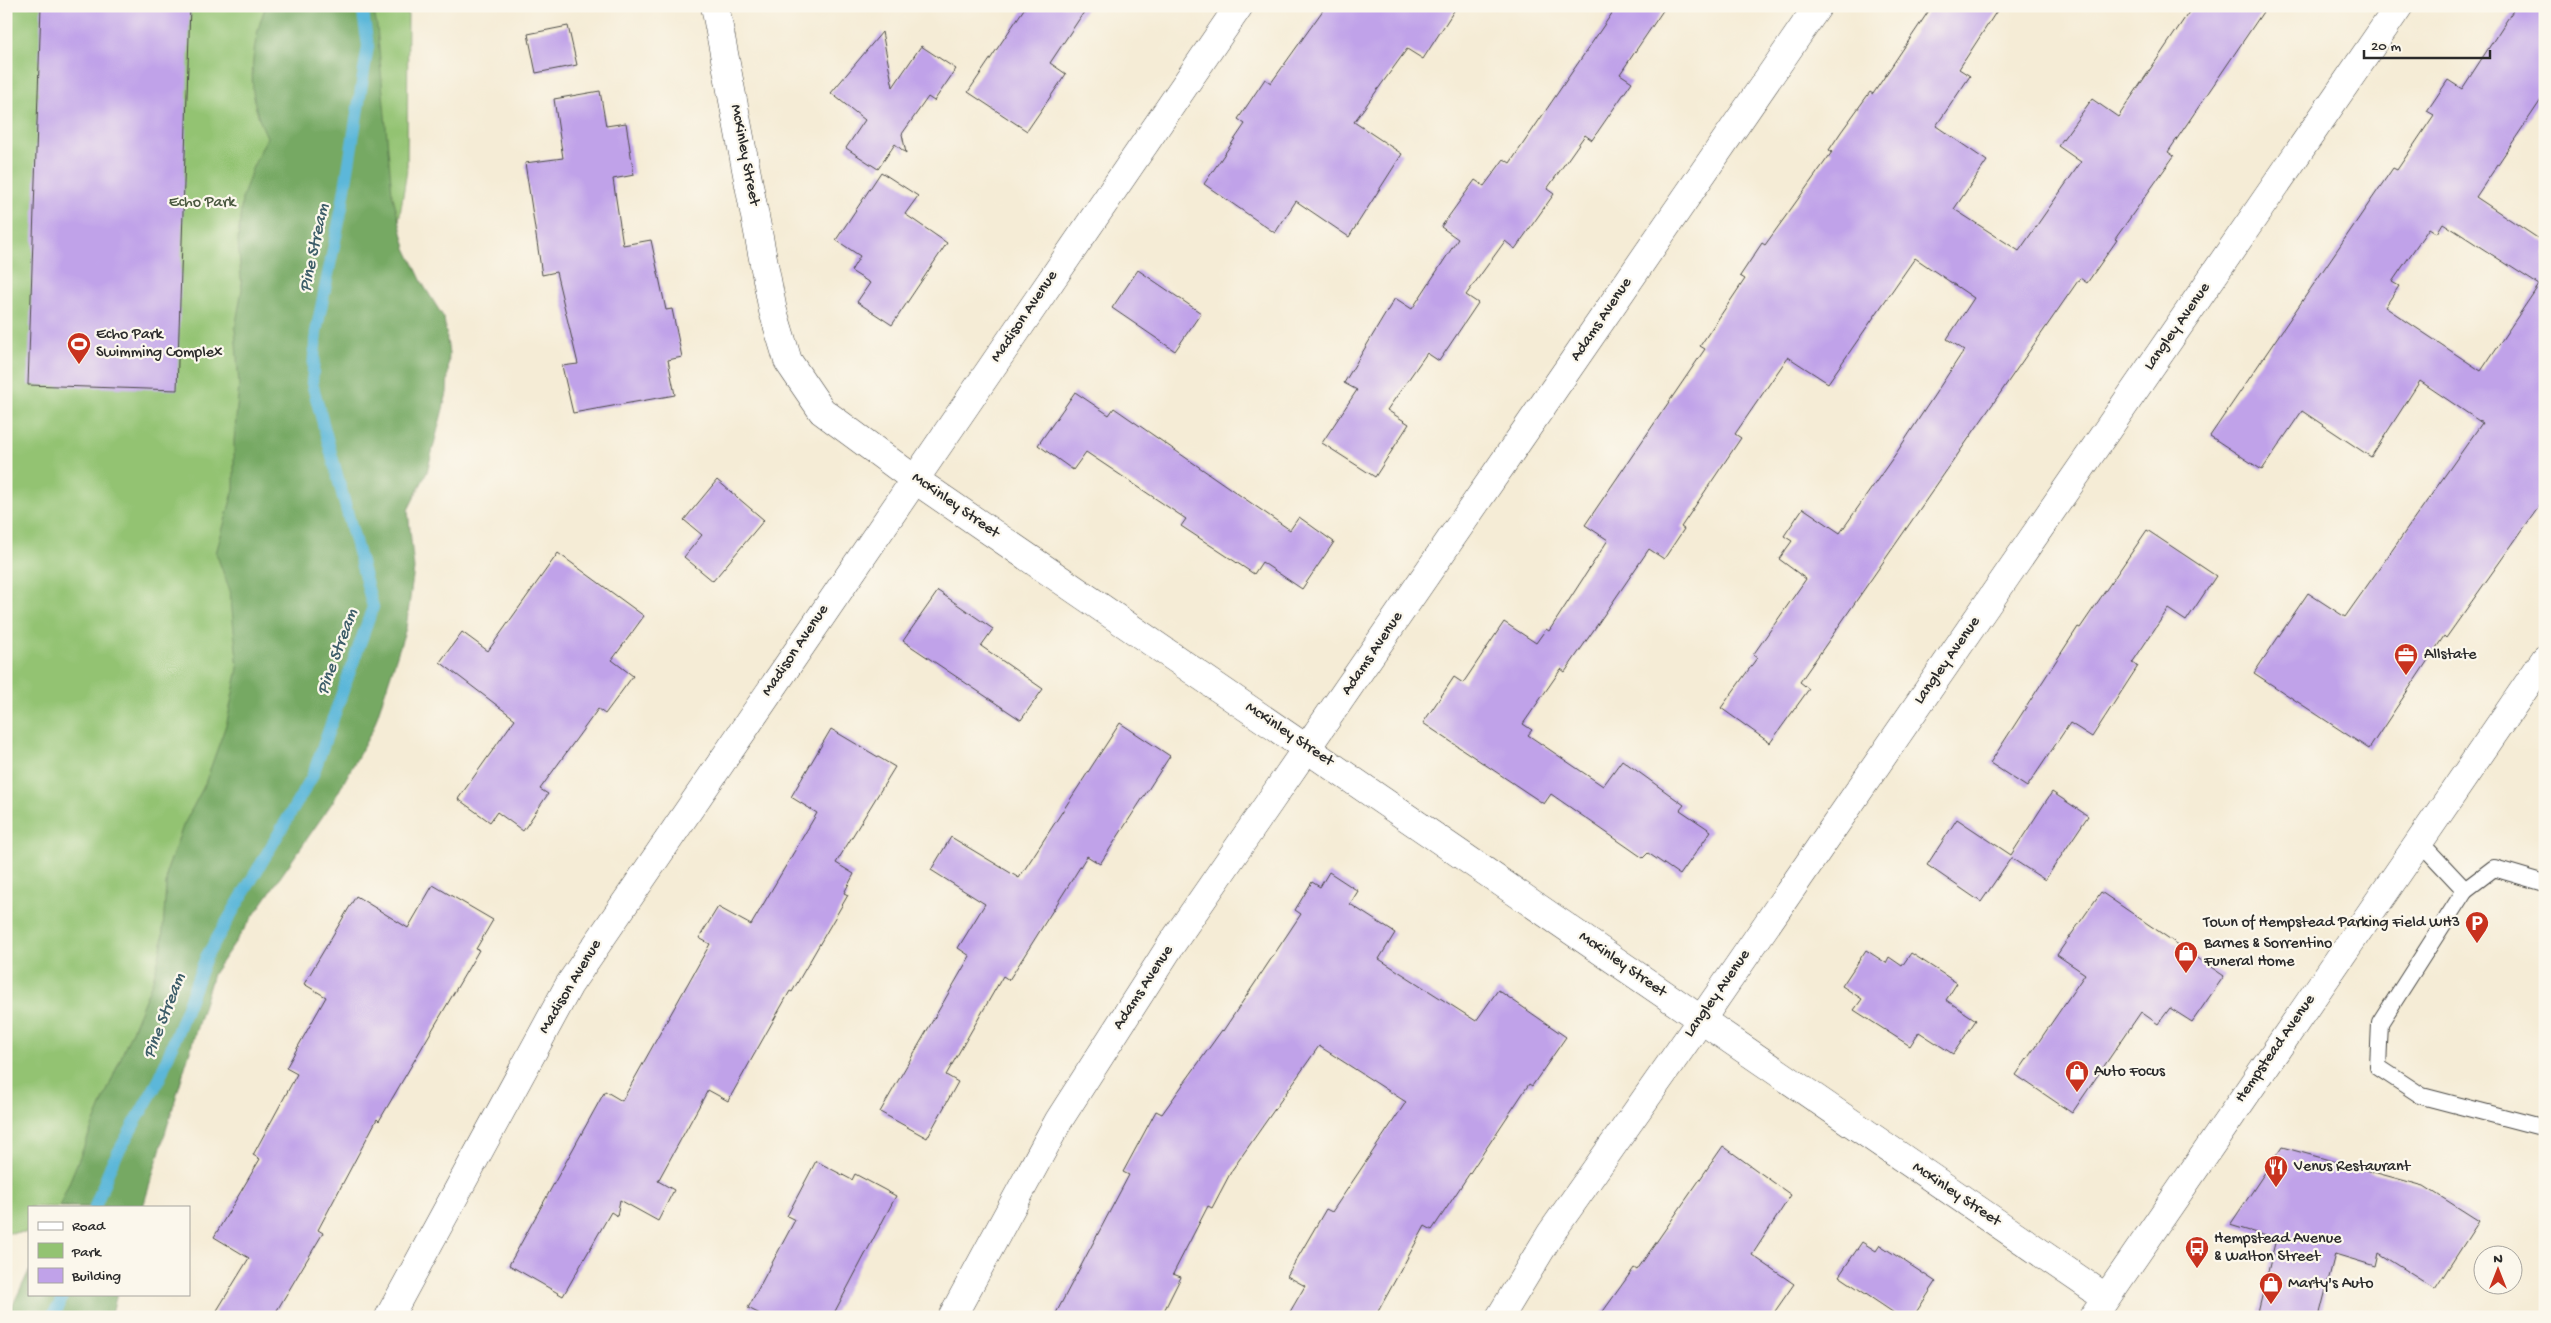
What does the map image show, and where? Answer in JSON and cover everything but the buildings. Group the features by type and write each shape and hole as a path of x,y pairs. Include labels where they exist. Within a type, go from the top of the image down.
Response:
{"street":[{"name":"McKinley Street","path":"716,6 773,311 788,361 822,411 914,479 1308,748 1701,1020 2099,1307"},
{"name":"Madison Avenue","path":"395,1314 569,985 1238,6"},
{"name":"Adams Avenue","path":"952,1317 1059,1120 1171,945 1818,6"},
{"name":"Langley Avenue","path":"1500,1317 1550,1233 1701,1020 2399,6"},
{"name":"Hempstead Avenue","path":"2099,1307 2545,659"}],"lane":[{"path":"2419,841 2465,890"},
{"path":"2545,883 2494,868 2465,890 2380,1023 2378,1067 2422,1096 2545,1128"}],"green space":[{"name":"Echo Park","path":"6,6 408,6 407,170 329,660 112,1206 28,1206 28,1232 6,1233"},
{"path":"266,6 373,6 377,27 392,193 406,248 424,286 444,318 449,354 447,393 427,472 408,510 414,569 406,628 373,729 334,800 213,974 143,1206 59,1206 153,980 162,944 167,870 183,826 204,786 227,722 238,668 230,591 216,553 234,489 234,441 239,385 235,329 242,289 238,241 242,199 252,169 267,137 255,102 252,75 255,46 261,18"},
{"path":"28,1273 28,1296 116,1296 111,1317 7,1317"}],"waterway":[{"name":"Pine Stream","path":"95,1206 111,1165 159,1080 206,957 312,777 373,607 312,383 316,332 342,207 368,46 362,6"},
{"name":"Pine Stream","path":"51,1317 59,1306 62,1296"}],"place":[{"name":"Echo Park Swimming Complex","path":"79,365"},
{"name":"Allstate","path":"2406,676"},
{"name":"Town of Hempstead Parking Field WH3","path":"2477,944"},
{"name":"Barnes & Sorrentino Funeral Home","path":"2186,974"},
{"name":"Auto Focus","path":"2077,1093"},
{"name":"Venus Restaurant","path":"2276,1188"},
{"name":"Hempstead Avenue & Walton Street","path":"2197,1269"},
{"name":"Marty's Auto","path":"2271,1305"}]}
